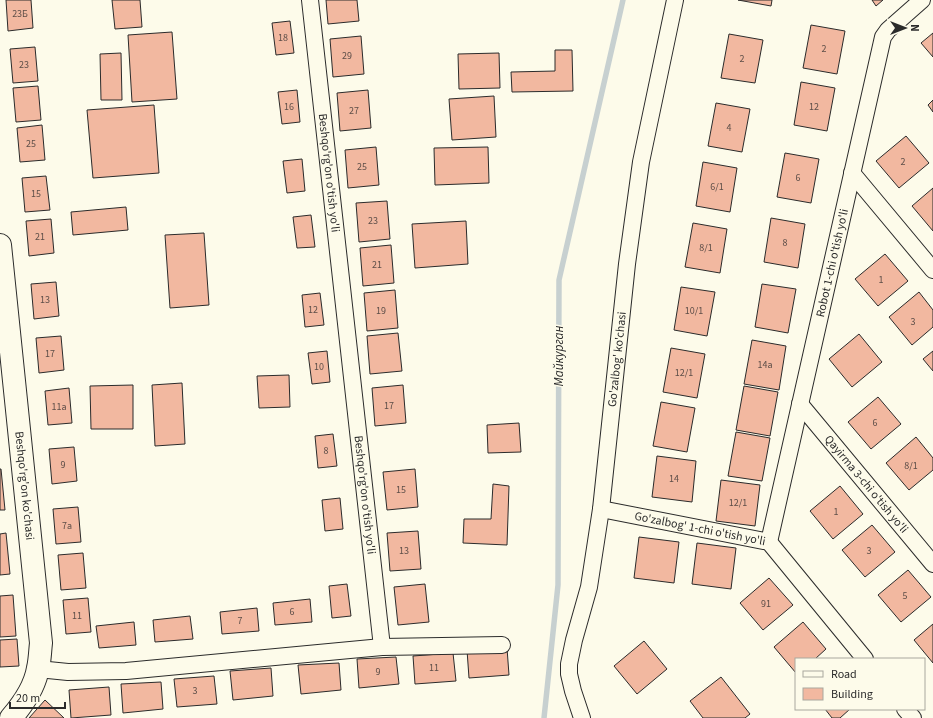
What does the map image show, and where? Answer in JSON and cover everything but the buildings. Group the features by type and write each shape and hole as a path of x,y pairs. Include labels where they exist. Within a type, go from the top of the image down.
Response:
{"main road":[{"name":"Beshqo'rg'on ko'chasi","path":"0,245 41,643 38,669 30,690 18,710 11,718"}],"street":[{"name":"Beshqo'rg'on o'tish yo'li","path":"310,0 382,647"},
{"name":"Go'zalbog' ko'chasi","path":"582,718 573,691 569,674 569,664 589,587 601,509 627,264 641,162 675,0"},
{"name":"Robot 1-chi o'tish yo'li","path":"768,542 883,37 888,30 922,0"},
{"path":"852,173 933,270"},
{"name":"Qayirma 3-chi o'tish yo'li","path":"800,404 933,564"},
{"name":"Go'zalbog' 1-chi o'tish yo'li","path":"601,509 768,542 864,658"},
{"path":"38,669 68,672 126,670 382,647 502,645"},
{"path":"907,710 913,718"}],"waterway":[{"name":"Майкурган","path":"544,718 558,585 559,280 623,0"}]}
